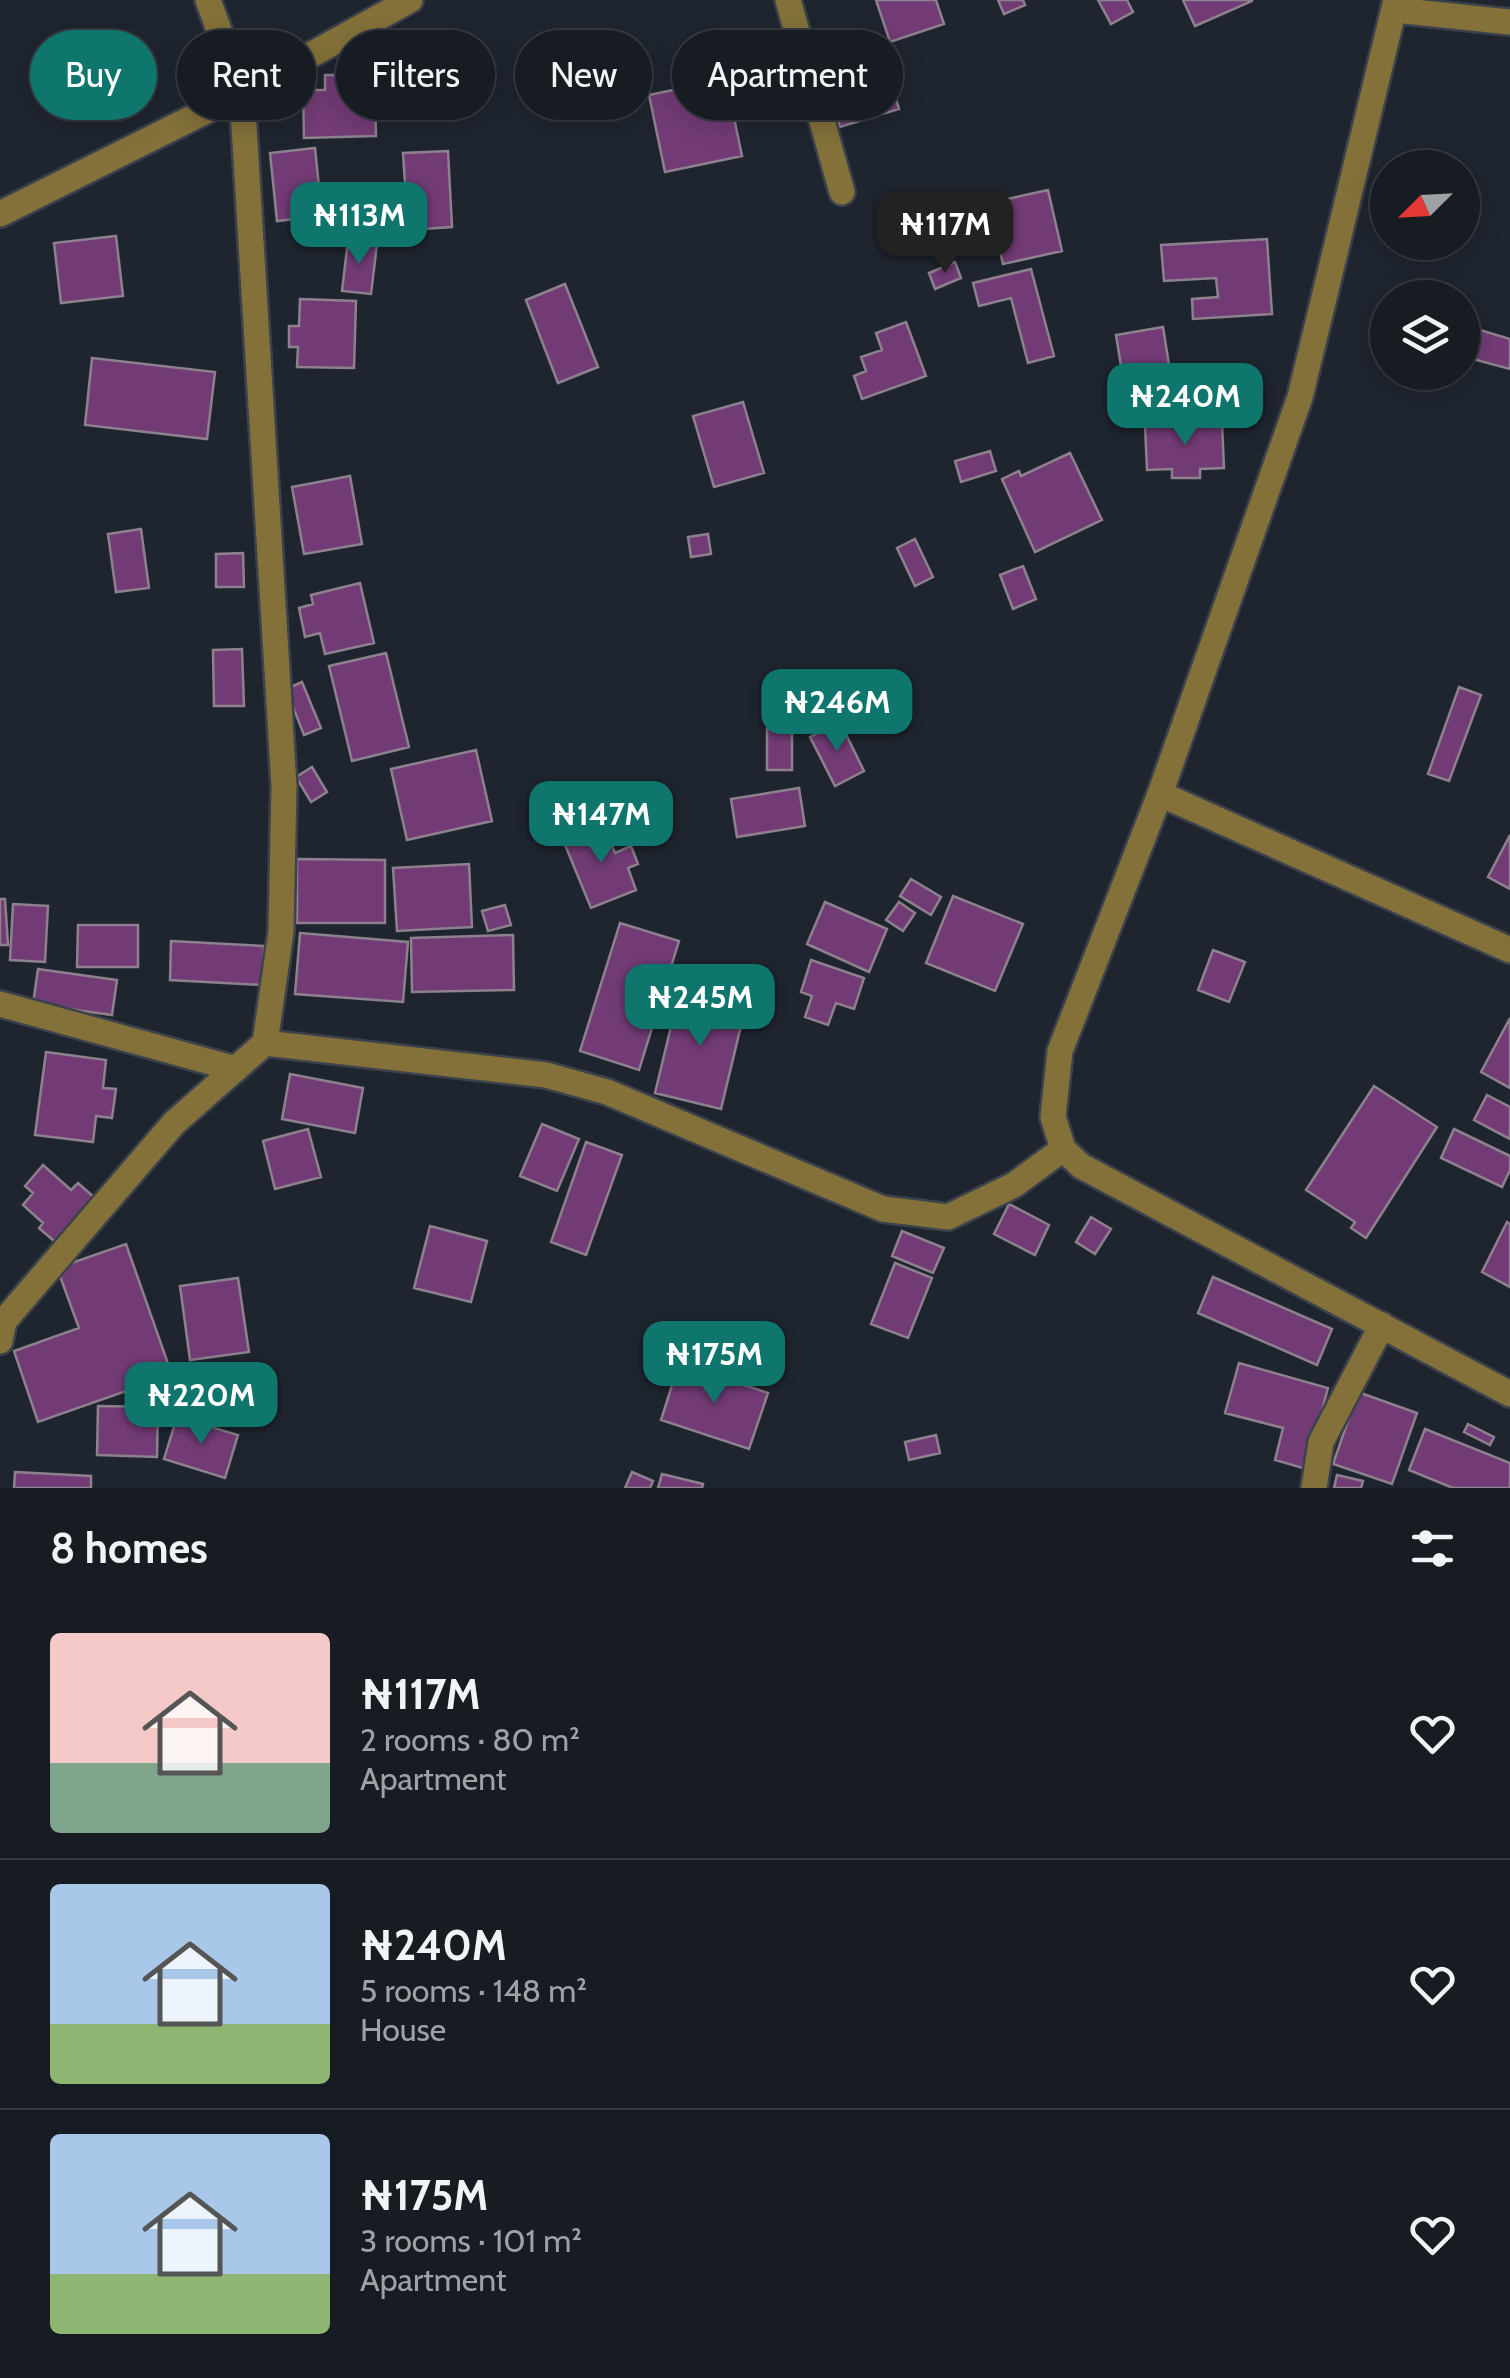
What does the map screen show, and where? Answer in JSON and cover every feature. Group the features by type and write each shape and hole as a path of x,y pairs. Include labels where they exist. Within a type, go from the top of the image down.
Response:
{"street":[{"path":"208,0 219,30"},
{"path":"316,52 410,0"},
{"path":"788,0 842,192"},
{"path":"1510,22 1395,5 1300,396 1160,794 1060,1051 1053,1117 1063,1149 1081,1166 1510,1394"},
{"path":"0,214 188,120"},
{"path":"0,1341 4,1321 174,1123 265,1043 280,932 284,786 244,120"},
{"path":"1160,794 1510,950"},
{"path":"0,1004 236,1068"},
{"path":"265,1043 546,1075 607,1092 883,1210 948,1218 1014,1185 1063,1149"},
{"path":"1314,1488 1321,1442 1382,1325"}],"building":[{"path":"876,0 936,0 944,24 903,38 903,30 886,30"},
{"path":"998,0 1023,0 1025,5 1004,14"},
{"path":"1098,0 1127,0 1133,12 1111,24"},
{"path":"1183,0 1252,0 1252,1 1195,26"},
{"path":"325,75 336,75 336,120 376,120 376,136 304,138 304,120 316,120 316,90 325,90"},
{"path":"672,90 672,120 735,120 742,156 665,172 652,94"},
{"path":"838,120 863,120 840,127"},
{"path":"315,148 322,216 277,221 270,153"},
{"path":"448,151 452,227 408,230 403,153"},
{"path":"1048,190 1062,251 1003,264 999,247 991,249 984,217 992,215 989,203"},
{"path":"116,236 123,296 61,303 54,243"},
{"path":"1267,239 1272,314 1193,319 1192,299 1218,297 1216,278 1164,281 1161,245"},
{"path":"348,240 377,244 371,294 342,291"},
{"path":"955,262 961,278 935,289 929,273"},
{"path":"1031,269 1054,356 1028,363 1011,298 979,306 973,283"},
{"path":"565,284 598,367 558,383 526,300"},
{"path":"300,299 356,301 354,368 297,367 298,347 289,347 289,326 299,326"},
{"path":"906,322 926,376 862,399 854,376 866,371 861,357 882,350 876,333"},
{"path":"1163,327 1170,371 1123,378 1116,335"},
{"path":"1480,330 1510,339 1510,369 1480,361"},
{"path":"92,358 215,372 207,439 85,425"},
{"path":"743,402 764,473 714,487 693,416"},
{"path":"1222,422 1224,468 1200,469 1200,478 1172,478 1172,469 1147,470 1145,426"},
{"path":"990,451 996,471 961,482 955,461"},
{"path":"1070,453 1102,520 1035,552 1002,479 1019,471 1021,476"},
{"path":"350,476 362,544 304,554 292,487"},
{"path":"141,529 149,588 116,592 108,534"},
{"path":"708,534 711,554 691,557 688,537"},
{"path":"915,539 933,577 915,586 897,548"},
{"path":"243,553 244,587 216,587 216,554"},
{"path":"1023,566 1036,599 1013,609 1000,575"},
{"path":"360,583 374,643 325,654 320,633 305,637 299,608 313,604 311,595"},
{"path":"242,649 244,706 214,706 213,650"},
{"path":"386,653 409,747 352,761 329,666"},
{"path":"302,682 321,728 304,735 286,689"},
{"path":"1459,687 1481,695 1449,781 1428,774"},
{"path":"840,722 864,771 835,786 810,737"},
{"path":"767,729 792,729 792,770 767,770"},
{"path":"476,750 492,821 407,840 391,769"},
{"path":"312,767 327,792 311,802 296,777"},
{"path":"799,788 805,826 737,837 731,799"},
{"path":"604,824 615,853 631,846 638,864 628,868 636,890 591,908 563,840"},
{"path":"1510,835 1510,889 1488,877"},
{"path":"297,859 385,860 385,923 297,923"},
{"path":"469,864 472,927 397,931 393,868"},
{"path":"911,879 941,897 931,915 900,896"},
{"path":"953,896 1023,924 995,991 926,963"},
{"path":"0,899 5,899 8,945 0,945"},
{"path":"825,902 887,929 869,972 807,944"},
{"path":"899,902 915,913 903,931 886,920"},
{"path":"13,904 48,906 45,962 10,960"},
{"path":"505,905 511,925 488,931 482,911"},
{"path":"620,923 679,941 639,1070 580,1051"},
{"path":"78,925 138,925 138,967 77,967"},
{"path":"300,933 408,942 403,1002 295,994"},
{"path":"513,935 514,990 412,992 411,938"},
{"path":"171,941 264,946 262,985 170,980"},
{"path":"1213,950 1245,962 1229,1002 1198,990"},
{"path":"811,960 864,978 854,1009 836,1003 828,1025 805,1017 812,996 801,992"},
{"path":"38,969 117,980 112,1015 33,1004"},
{"path":"680,989 746,1005 721,1109 655,1093"},
{"path":"1510,1018 1510,1088 1481,1072"},
{"path":"46,1052 106,1060 103,1088 116,1089 112,1118 96,1116 93,1142 35,1135"},
{"path":"290,1074 363,1088 355,1133 282,1119"},
{"path":"1374,1086 1437,1127 1366,1238 1351,1228 1355,1222 1306,1190"},
{"path":"1487,1095 1510,1107 1510,1139 1474,1120"},
{"path":"542,1124 579,1139 557,1191 520,1176"},
{"path":"308,1129 321,1177 275,1189 263,1141"},
{"path":"1454,1129 1510,1156 1510,1170 1502,1187 1441,1158"},
{"path":"586,1142 622,1155 586,1255 551,1242"},
{"path":"43,1165 71,1190 78,1183 94,1197 55,1242 39,1228 43,1223 23,1205 33,1193 25,1186"},
{"path":"1009,1204 1049,1225 1035,1255 994,1234"},
{"path":"1091,1217 1111,1229 1095,1254 1076,1242"},
{"path":"1507,1222 1510,1224 1510,1287 1482,1272"},
{"path":"430,1226 487,1241 471,1302 414,1288"},
{"path":"902,1231 944,1248 933,1273 892,1256"},
{"path":"126,1244 172,1375 38,1422 14,1351 79,1328 57,1268"},
{"path":"895,1263 932,1278 908,1338 871,1324"},
{"path":"1213,1277 1332,1329 1317,1365 1198,1313"},
{"path":"238,1278 249,1352 190,1360 180,1286"},
{"path":"679,1363 768,1393 749,1449 661,1420"},
{"path":"1239,1363 1328,1388 1306,1469 1275,1460 1283,1428 1225,1413"},
{"path":"1358,1392 1417,1413 1392,1484 1333,1464"},
{"path":"98,1406 158,1407 157,1457 97,1455"},
{"path":"177,1417 238,1435 225,1478 164,1459"},
{"path":"1468,1424 1494,1437 1490,1445 1464,1432"},
{"path":"1425,1429 1510,1463 1510,1488 1453,1488 1409,1470"},
{"path":"936,1435 940,1453 909,1460 905,1442"},
{"path":"15,1472 91,1476 91,1488 14,1488"},
{"path":"632,1472 653,1481 650,1488 625,1488"},
{"path":"662,1474 703,1484 702,1488 658,1488"},
{"path":"1337,1475 1363,1481 1361,1488 1334,1488"}]}
